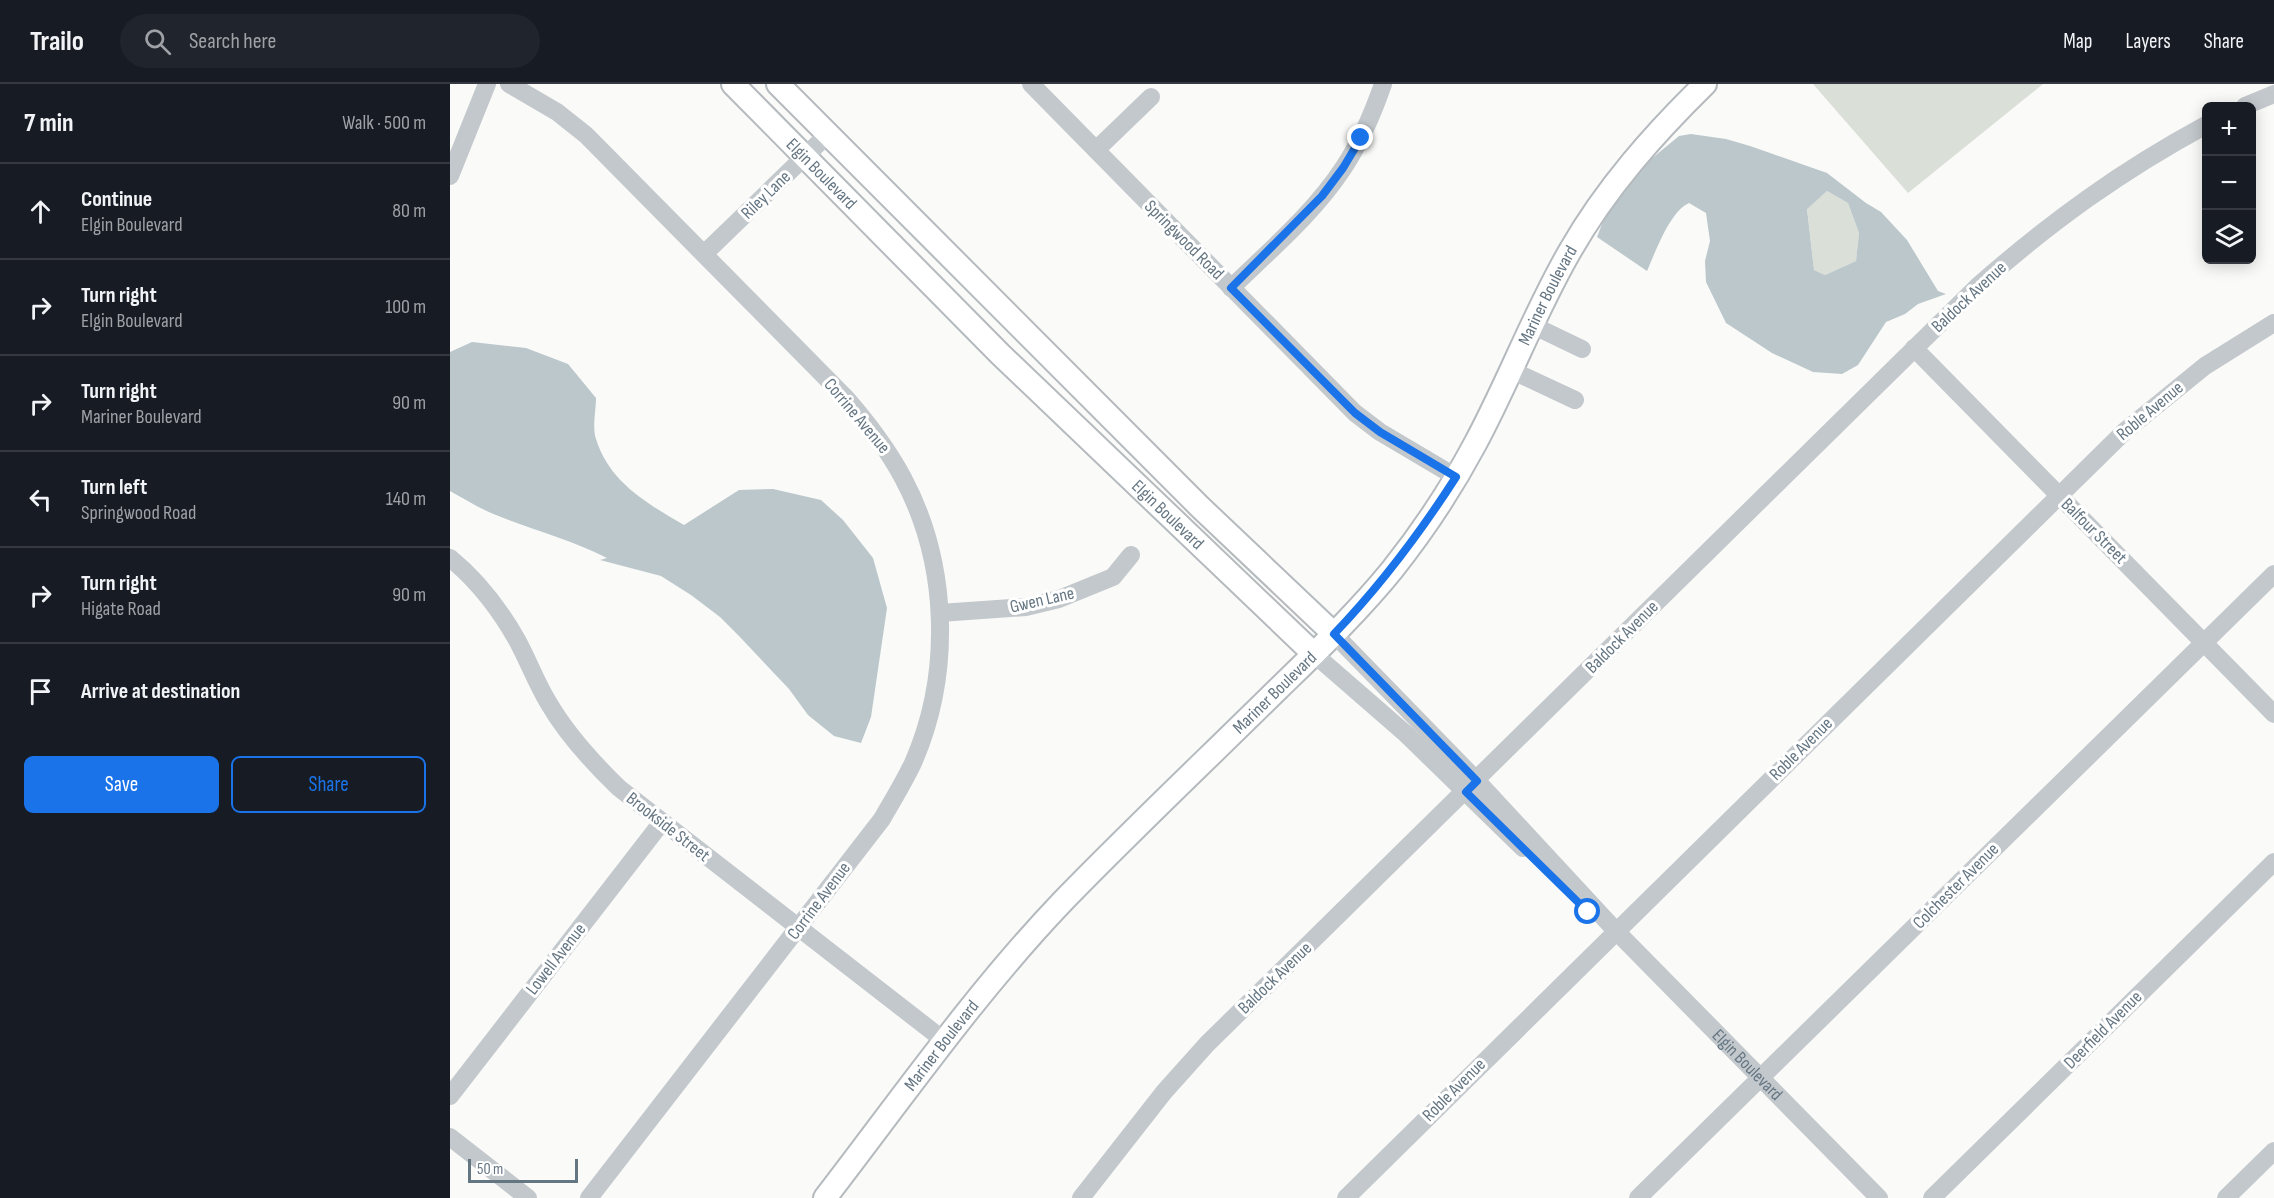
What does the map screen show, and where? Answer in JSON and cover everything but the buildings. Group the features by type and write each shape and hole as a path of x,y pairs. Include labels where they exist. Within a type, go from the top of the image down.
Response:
{"main road":[{"name":"Elgin Boulevard","path":"733,84 1000,354 1314,654"},
{"name":"Elgin Boulevard","path":"778,84 1199,506 1334,634"},
{"name":"Mariner Boulevard","path":"825,1198 1018,950 1063,901 1334,634 1395,565 1422,530 1476,442 1570,250 1599,205 1625,169 1662,127 1705,84"}],"street":[{"path":"450,176 487,84"},
{"name":"Corrine Avenue","path":"509,84 557,112 586,135 867,422 887,450 904,480 919,514 932,558 940,613 935,692 926,726 914,761 882,819 589,1198"},
{"name":"Springwood Road","path":"1031,84 1355,413 1380,432 1456,477"},
{"path":"1231,288 1301,219 1343,168 1361,138 1383,84"},
{"path":"2251,102 2269,91"},
{"path":"1096,150 1151,97"},
{"name":"Baldock Avenue","path":"1081,1198 1164,1092 1207,1044 1979,285 2025,244 2071,208 2120,175 2202,127"},
{"name":"Riley Lane","path":"704,254 827,135"},
{"name":"Roble Avenue","path":"1346,1198 2125,431 2205,366 2274,323"},
{"path":"1532,325 1582,349"},
{"name":"Balfour Street","path":"1914,348 2274,714"},
{"path":"1510,370 1575,400"},
{"name":"Gwen Lane","path":"940,613 1016,608 1059,599 1113,577 1131,555"},
{"name":"Brookside Street","path":"450,558 478,586 498,611 517,640 548,702 568,733 592,762 619,788 946,1042"},
{"name":"Colchester Avenue","path":"1638,1198 2274,574"},
{"name":"Elgin Boulevard","path":"1334,634 1471,786 1879,1198"},
{"name":"Elgin Boulevard","path":"1314,654 1406,734 1471,786"},
{"name":"Lowell Avenue","path":"450,1096 662,822"},
{"name":"Deerfield Avenue","path":"1932,1198 2274,862"},
{"path":"450,1137 528,1198"},
{"path":"2226,1198 2274,1151"}],"shaded area":[{"path":"1813,84 2043,84 1908,193"},
{"path":"1691,134 1726,139 1827,173 1881,212 1907,240 1938,291 1946,294 1918,304 1905,314 1886,322 1858,365 1842,374 1813,372 1772,353 1726,323 1706,282 1705,261 1710,241 1706,213 1689,203 1682,207 1669,223 1647,271 1597,237 1611,201 1627,179 1679,136","holes":["1827,191 1848,203 1859,233 1856,261 1825,275 1814,270 1807,209"]},
{"path":"1827,191 1848,203 1859,233 1856,261 1825,275 1814,270 1807,208"},
{"path":"472,342 526,348 568,364 596,398 595,435 610,468 631,490 684,525 739,490 773,489 821,500 843,520 873,558 887,608 871,717 861,743 834,736 808,715 789,689 720,617 661,576 600,560 607,558 579,545 491,513 450,491 450,352"}],"route":[{"path":"1361,138 1343,168 1322,196 1231,288 1355,413 1380,432 1456,477 1422,530 1395,565 1334,634 1477,781 1466,792 1588,912"}]}
